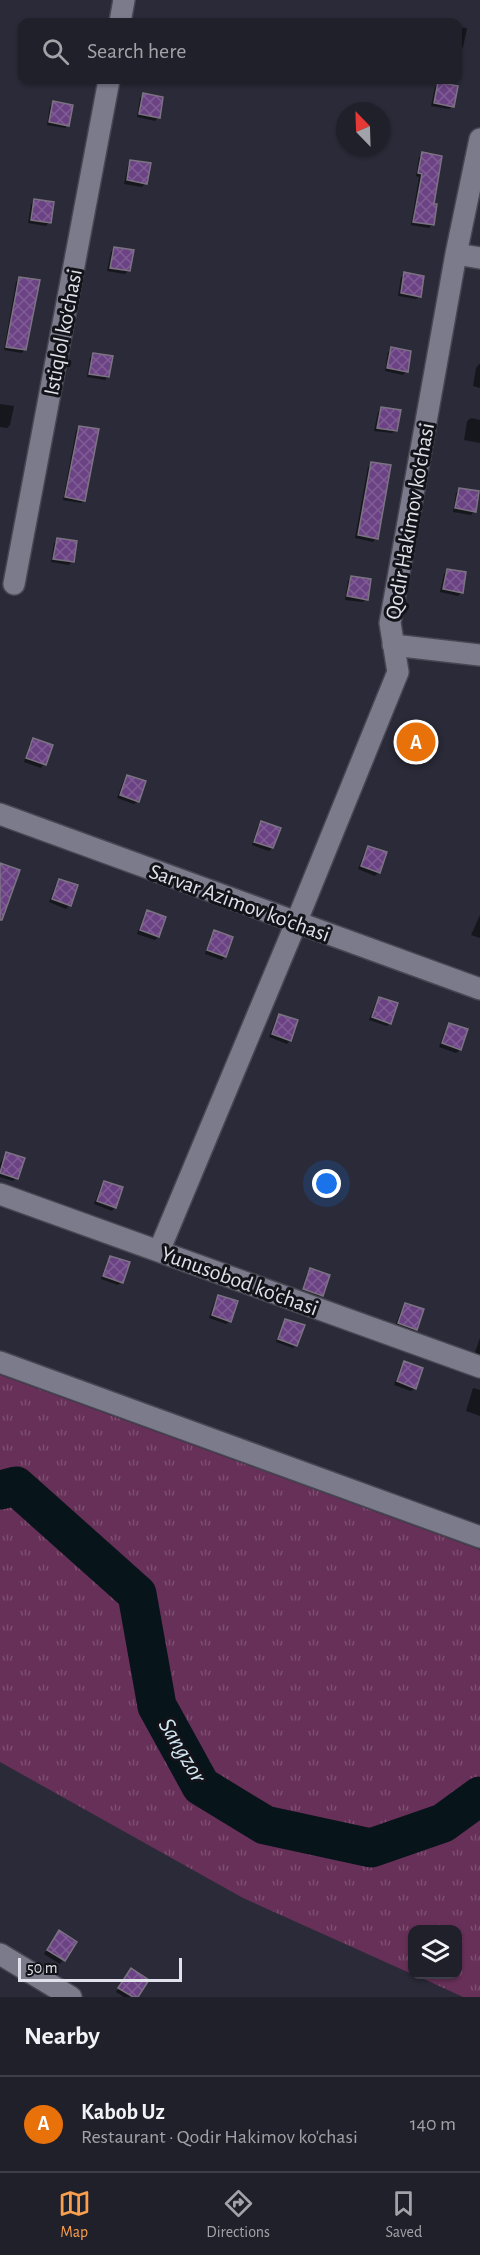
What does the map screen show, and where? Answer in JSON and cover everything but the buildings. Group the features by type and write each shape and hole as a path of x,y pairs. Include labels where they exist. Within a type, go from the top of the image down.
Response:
{"street":[{"path":"121,18 124,0"},
{"name":"Istiqlol ko'chasi","path":"14,584 109,84"},
{"name":"Qodir Hakimov ko'chasi","path":"159,1251 398,672 390,623 456,254 480,139"},
{"path":"456,254 480,258"},
{"path":"393,645 480,655"},
{"name":"Sarvar Azimov ko'chasi","path":"0,814 480,989"},
{"name":"Yunusobod ko'chasi","path":"0,1194 480,1367"},
{"path":"0,1362 480,1537"},
{"path":"0,1954 71,1997"}],"green space":[{"path":"0,1375 480,1550 480,1997 463,1997 424,1979 462,1979 462,1925 408,1925 408,1972 243,1898 0,1762"}],"waterway":[{"name":"Sangzor","path":"0,1490 16,1486 137,1594 157,1706 201,1786 265,1825 371,1848 443,1823 480,1796"}],"place":[{"name":"Kabob Uz","path":"416,742"}]}
